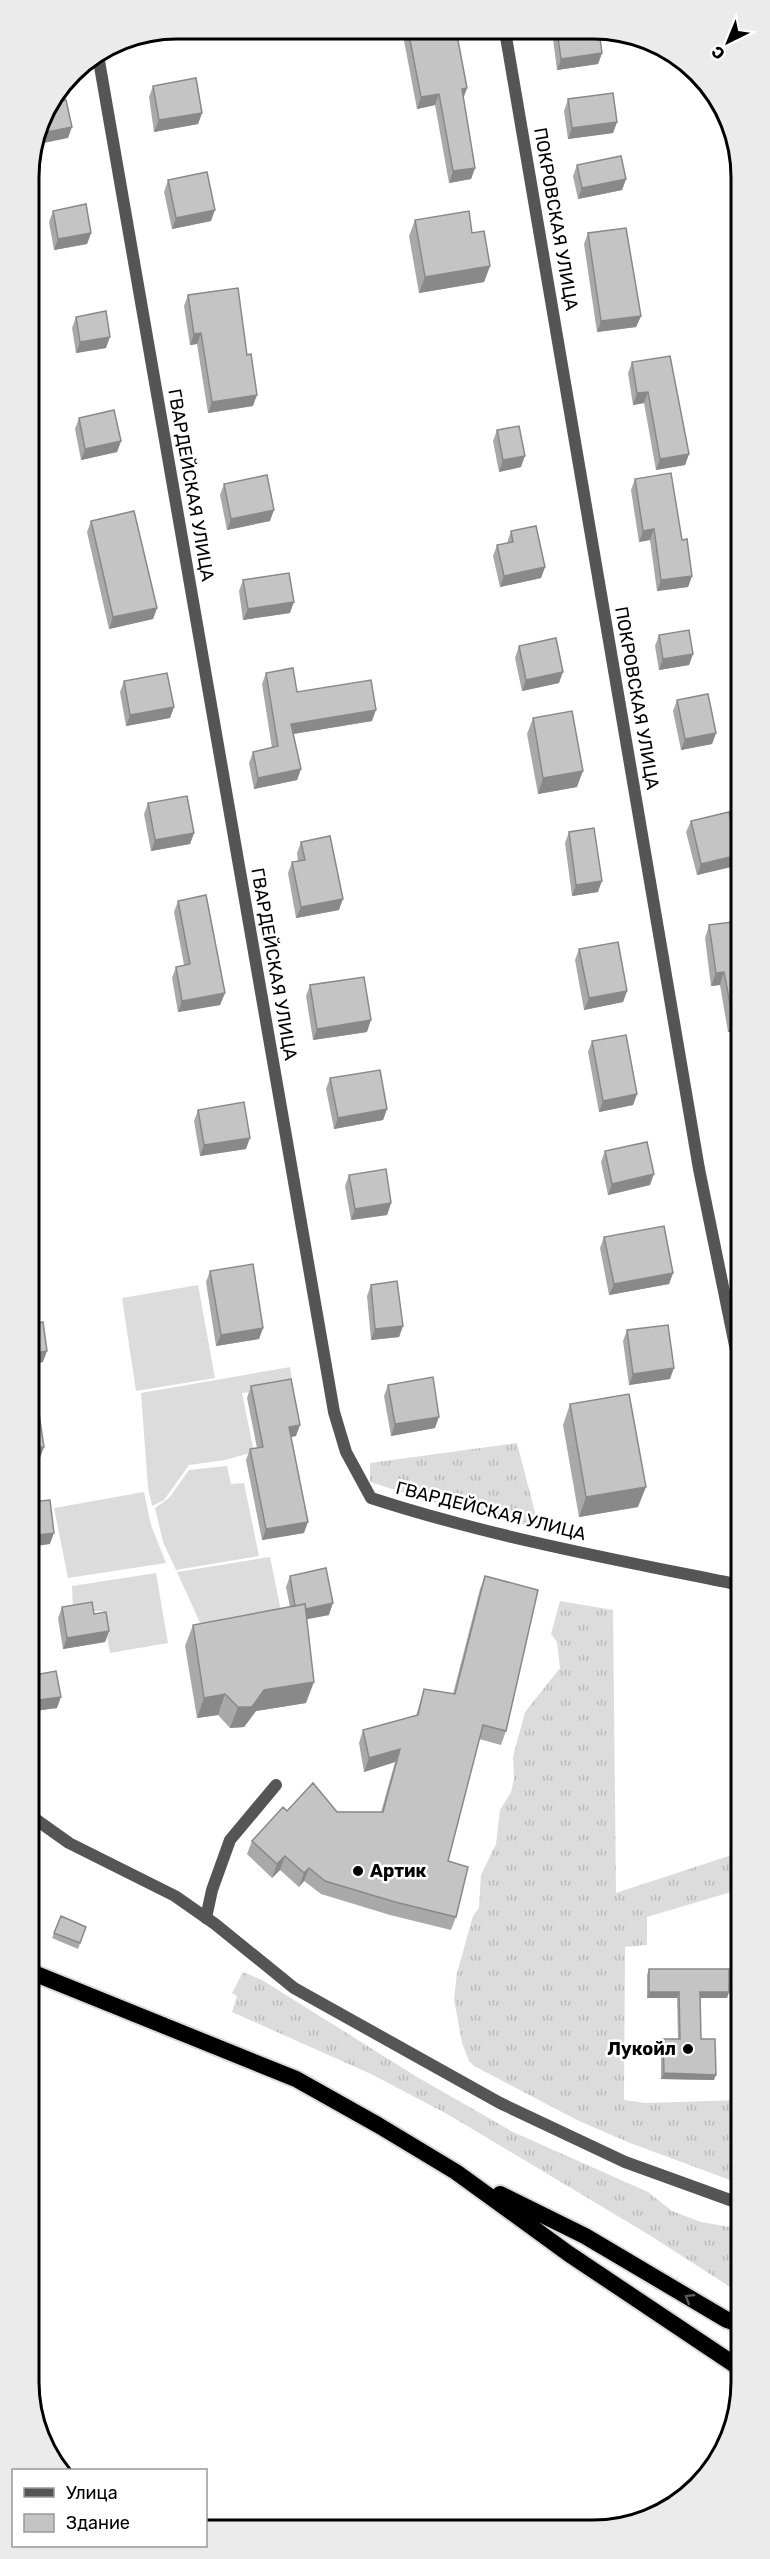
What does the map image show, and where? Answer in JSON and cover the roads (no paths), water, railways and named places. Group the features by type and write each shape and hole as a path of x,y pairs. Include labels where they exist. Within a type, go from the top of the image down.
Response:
{"highway":[{"path":"39,1975 296,2079 456,2172 585,2236 731,2321"},
{"path":"456,2172 568,2254 731,2362"}],"street":[{"name":"ПОКРОВСКАЯ УЛИЦА","path":"507,39 699,1169 731,1326"},
{"name":"ГВАРДЕЙСКАЯ УЛИЦА","path":"99,63 332,1400 346,1452 371,1498 541,1544 731,1583"},
{"path":"206,1918 212,1890 230,1840 276,1785"},
{"path":"39,1822 69,1843 175,1896 294,1988 500,2103 625,2162 731,2200"}],"place":[{"name":"Артик","path":"358,1871"},
{"name":"Лукойл","path":"688,2049"}]}
